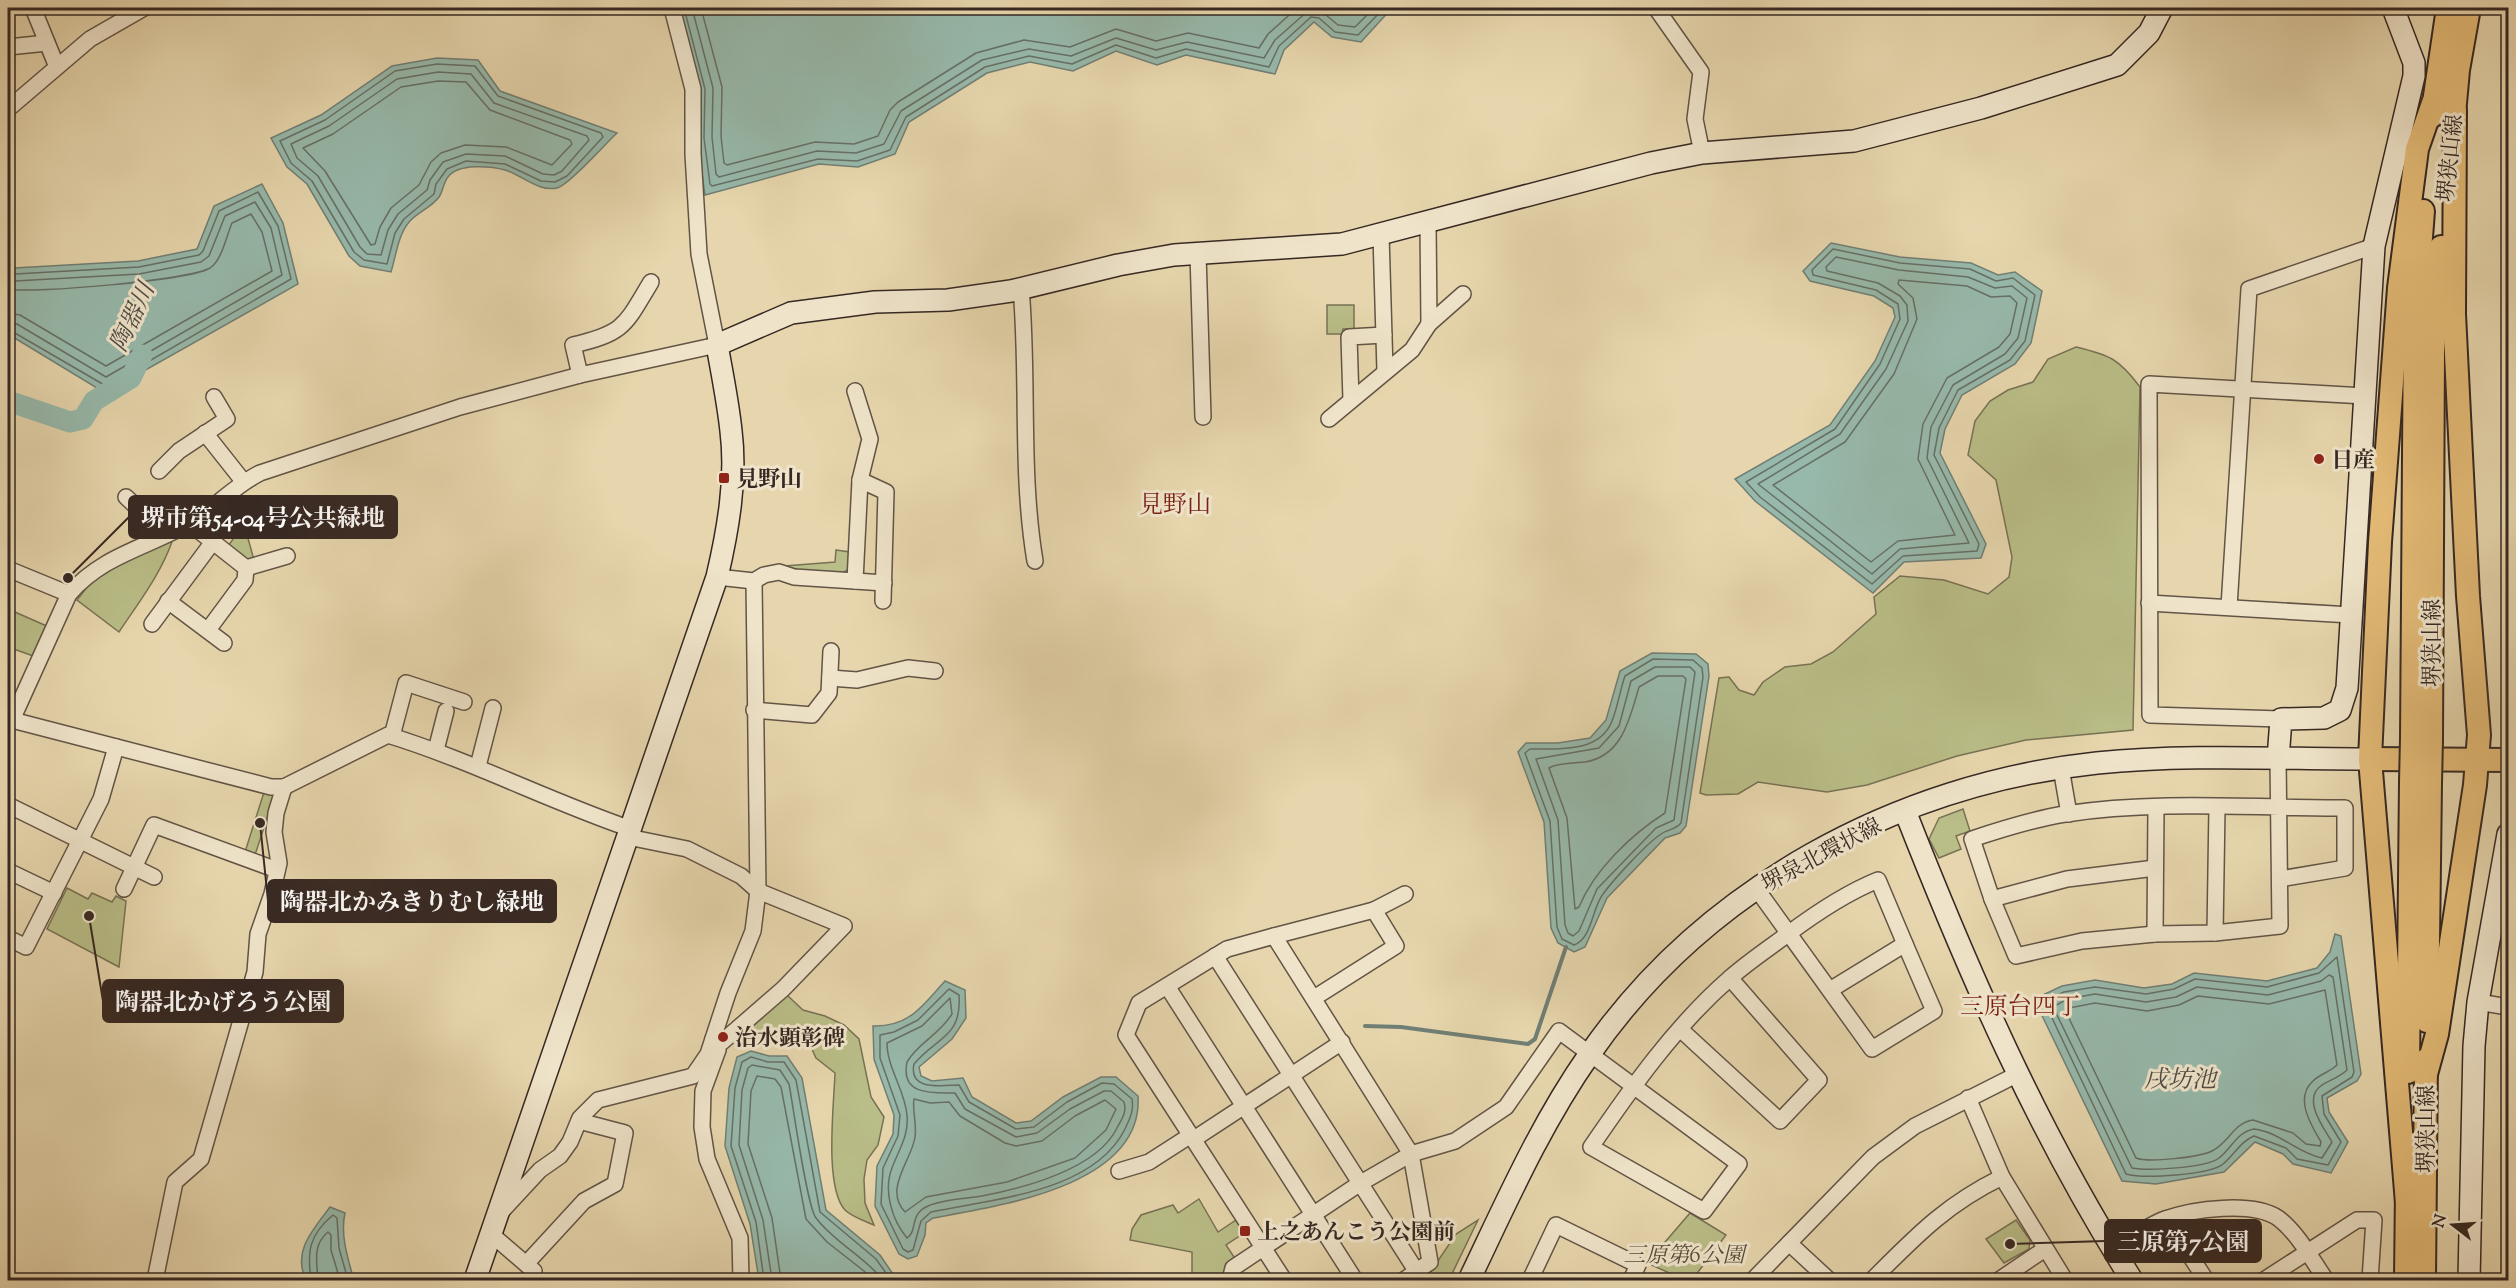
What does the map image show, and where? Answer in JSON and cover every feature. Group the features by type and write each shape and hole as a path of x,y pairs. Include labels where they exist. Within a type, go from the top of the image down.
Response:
{"main road":[{"name":"堺狭山線","path":"2424,1281 2426,1074 2415,316 2433,103 2448,8"},
{"name":"堺狭山線","path":"2421,739 2433,351 2444,200 2458,70 2469,8"},
{"path":"2407,1203 2370,759 2380,542 2399,288 2417,149 2433,103"},
{"path":"2426,1074 2437,1034 2479,735 2468,596 2454,314 2455,111"},
{"path":"2370,759 2508,760"},
{"name":"堺狭山線","path":"2406,1281 2421,782"}],"street":[{"path":"33,8 57,67"},
{"path":"8,109 90,39 141,8"},
{"path":"475,1281 717,577 726,540 732,471 731,433 699,254 698,201 693,154 693,89 672,8"},
{"path":"1656,8 1701,72 1695,119 1702,153"},
{"path":"494,1225 540,1170 560,1156 589,1107 606,1097 693,1076 718,1040 783,990 844,926 758,891 741,876 687,849 630,833 586,814 566,802 478,766 388,735 284,787 271,787 10,720 69,594 83,578 101,564 189,523 224,499 243,481 260,473 460,407 580,375 717,345 792,313 875,302 948,300 1021,288 1118,265 1198,254 1342,244 1651,164 1702,153 1854,141 1981,108 2117,65 2149,33 2162,8"},
{"path":"2365,396 2149,384 2150,715 2281,719 2324,718 2340,711 2347,688 2351,615 2365,396 2374,246 2414,76 2414,63 2393,8"},
{"path":"8,46 47,43"},
{"path":"1428,223 1430,324"},
{"path":"1382,235 1385,371"},
{"path":"2229,607 2249,289 2374,246"},
{"path":"1198,254 1203,417"},
{"path":"580,375 573,345 599,339 625,325 651,282"},
{"path":"1021,288 1025,333 1027,514 1035,561"},
{"path":"1329,419 1412,350 1430,324 1462,294"},
{"path":"1351,400 1349,337 1384,335"},
{"path":"855,391 870,439 860,480 855,581"},
{"path":"159,471 179,452 227,419 214,397"},
{"path":"205,434 243,481"},
{"path":"860,480 886,492 884,602"},
{"path":"126,497 166,534"},
{"path":"189,523 246,568"},
{"path":"152,624 212,543"},
{"path":"246,568 287,556"},
{"path":"208,630 245,580 246,568"},
{"path":"8,569 69,594"},
{"path":"717,577 754,581 764,575 779,572 794,577 884,583"},
{"path":"741,1281 740,1238 707,1159 702,1127 703,1091 753,931 758,891 754,581"},
{"path":"168,601 224,642"},
{"path":"2149,603 2351,615"},
{"path":"754,710 812,715 829,693 831,651"},
{"path":"830,678 857,680 908,668 935,670"},
{"path":"392,736 406,683 464,702"},
{"path":"478,766 493,708"},
{"path":"436,750 446,711"},
{"path":"2280,879 2345,868 2345,808 2278,808 2156,807 2068,814 1972,839 1992,899 2016,956 2082,941 2155,934 2215,933 2280,926 2278,808 2278,759 2281,719"},
{"path":"8,938 26,947 101,799 116,747"},
{"name":"堺泉北環状線","path":"1469,1281 1531,1150 1590,1053 1636,993 1700,932 1756,888 1824,847 1905,811 1965,789 2061,768 2157,759 2370,759"},
{"path":"2061,768 2068,814"},
{"path":"155,1281 175,1182 201,1159 255,972 258,934 279,862 274,832 276,813 284,787"},
{"path":"8,805 154,877"},
{"path":"2155,934 2156,807"},
{"path":"2215,933 2217,807"},
{"path":"1905,811 1972,977 2016,1075 2039,1122 2132,1281"},
{"path":"124,889 154,825 277,870"},
{"path":"2469,1281 2471,1109 2478,1002 2504,878 2508,834"},
{"path":"1992,899 2067,879 2155,868"},
{"path":"8,871 54,893"},
{"path":"1230,1281 1233,1268 1359,1184 1411,1154 1455,1141 1506,1107 1559,1031 1634,1084 1739,1164 1704,1210 1591,1147 1634,1084 1680,1029 1730,978 1788,934 1837,901 1878,880 1934,1011 1872,1049 1788,934 1756,888"},
{"path":"1284,1281 1126,1035 1139,1003 1227,949 1374,910 1405,894"},
{"path":"1314,998 1396,946 1374,910"},
{"path":"1274,936 1411,1154 1430,1262 1404,1281"},
{"path":"1830,990 1905,944"},
{"path":"1215,956 1417,1272"},
{"path":"1680,1029 1780,1121 1819,1080 1730,978"},
{"path":"1167,986 1355,1281"},
{"path":"2478,1002 2508,1007"},
{"path":"1119,1170 1149,1162 1245,1107 1342,1042"},
{"path":"1753,1281 1873,1157 1915,1126 2016,1075"},
{"path":"1968,1098 2002,1177 2065,1281"},
{"path":"494,1225 530,1267 584,1201 615,1184 625,1133 579,1122"},
{"path":"1872,1281 1932,1220 1974,1191 2002,1177"},
{"path":"2113,1250 2166,1218 2215,1209 2250,1208 2279,1219 2307,1252 2326,1281"},
{"path":"2166,1218 2206,1281"},
{"path":"2264,1281 2357,1220 2374,1220 2370,1281"},
{"path":"1530,1281 1556,1225 1638,1265 1631,1281"},
{"path":"1789,1243 1829,1281"},
{"path":"1999,1281 2045,1249"}],"green space":[{"path":"1327,305 1354,305 1354,329 1343,329 1342,334 1327,334"},
{"path":"2076,347 2113,360 2126,370 2140,387 2133,730 2026,740 1957,756 1867,785 1827,792 1758,782 1738,794 1706,795 1700,793 1719,678 1729,677 1739,690 1754,695 1763,682 1785,667 1811,664 1833,652 1876,614 1874,597 1900,576 1944,580 1988,594 2009,577 2012,557 1996,480 1968,455 1975,421 1990,401 2008,390 2033,382 2048,359"},
{"path":"244,524 254,560 248,562 228,546"},
{"path":"173,539 156,576 119,632 77,600 98,573"},
{"path":"836,550 850,552 849,569 835,574 817,574 784,566 835,562"},
{"path":"8,609 49,627 36,657 8,647"},
{"path":"265,789 275,794 256,852 252,854 245,852"},
{"path":"1963,809 1970,831 1956,836 1961,849 1939,858 1929,839 1939,818"},
{"path":"67,888 88,899 92,893 112,902 116,896 126,901 119,967 47,929"},
{"path":"788,996 803,1010 825,1016 844,1025 859,1039 871,1097 884,1117 878,1145 867,1160 864,1179 865,1203 874,1225 845,1210 834,1183 832,1124 835,1073 816,1058 810,1045 776,1044 760,1039 745,1029 782,997"},
{"path":"1199,1199 1218,1232 1236,1220 1244,1233 1226,1245 1236,1260 1225,1280 1192,1280 1192,1252 1130,1240 1132,1229 1141,1215 1173,1205 1178,1213"},
{"name":"三原第6公園","path":"1690,1213 1726,1235 1692,1280 1685,1280 1647,1263"},
{"path":"1478,1220 1449,1280 1425,1280 1456,1234"},
{"path":"2016,1220 2030,1240 2029,1249 2004,1263 1986,1239"}],"water":[{"path":"679,8 1392,8 1361,42 1332,37 1314,22 1284,50 1275,74 1186,55 1157,65 1116,51 1073,71 1030,62 987,73 909,122 895,154 858,167 819,164 705,195"},
{"path":"437,58 478,60 500,91 617,133 578,172 557,188 543,188 511,172 492,167 459,169 446,179 436,201 406,226 391,272 360,266 349,256 307,184 287,167 271,138 321,115 392,66"},
{"path":"262,184 283,223 298,284 105,393 8,334 8,262 14,268 138,261 197,249 214,206"},
{"path":"1831,243 1900,257 1971,263 1998,275 2015,272 2042,291 2031,343 2015,364 1962,395 1945,429 1940,453 1986,544 1981,558 1904,562 1873,593 1755,501 1735,479 1830,425 1875,361 1895,317 1893,308 1874,296 1810,281 1803,271"},
{"path":"1652,653 1696,654 1708,664 1709,676 1686,826 1680,833 1665,838 1607,898 1585,947 1574,952 1558,943 1551,928 1544,822 1518,752 1526,743 1558,743 1590,738 1606,720 1620,671"},
{"name":"戌坊池","path":"2335,934 2341,936 2361,1074 2357,1081 2327,1098 2329,1112 2348,1142 2331,1173 2293,1164 2283,1154 2255,1142 2224,1172 2156,1184 2122,1181 2034,999 2062,986 2095,980 2144,988 2172,984 2194,973 2267,981 2317,968 2330,952"},
{"path":"945,981 965,990 966,1018 952,1039 919,1067 921,1076 932,1081 963,1078 972,1097 1016,1123 1031,1121 1063,1097 1101,1077 1116,1077 1138,1096 1134,1127 1118,1151 1093,1171 1062,1186 993,1207 933,1218 926,1223 925,1235 917,1256 908,1259 899,1254 875,1206 877,1166 893,1134 894,1115 874,1059 873,1026 897,1023 906,1019 915,1013"},
{"path":"751,1051 769,1056 787,1056 802,1078 826,1210 880,1255 897,1280 759,1280 750,1224 725,1146 729,1088 737,1057"},
{"path":"330,1207 345,1213 344,1238 354,1280 306,1280 301,1260 303,1250 311,1233"}],"waterway":[{"name":"陶器川","path":"8,401 70,422 83,419 94,401 131,378 142,355"},
{"path":"1365,1026 1401,1027 1528,1044 1535,1039 1566,947"}],"place":[{"name":"日産","path":"2319,459"},
{"name":"見野山","path":"724,478"},
{"name":"堺市第54-04号公共緑地","path":"68,578"},
{"name":"陶器北かみきりむし緑地","path":"260,823"},
{"name":"陶器北かげろう公園","path":"89,916"},
{"name":"治水顕彰碑","path":"723,1037"},
{"name":"上之あんこう公園前","path":"1245,1231"},
{"name":"三原第7公園","path":"2010,1244"}],"district":[{"name":"見野山","path":"1175,504"},
{"name":"三原台四丁","path":"2020,1006"}]}
